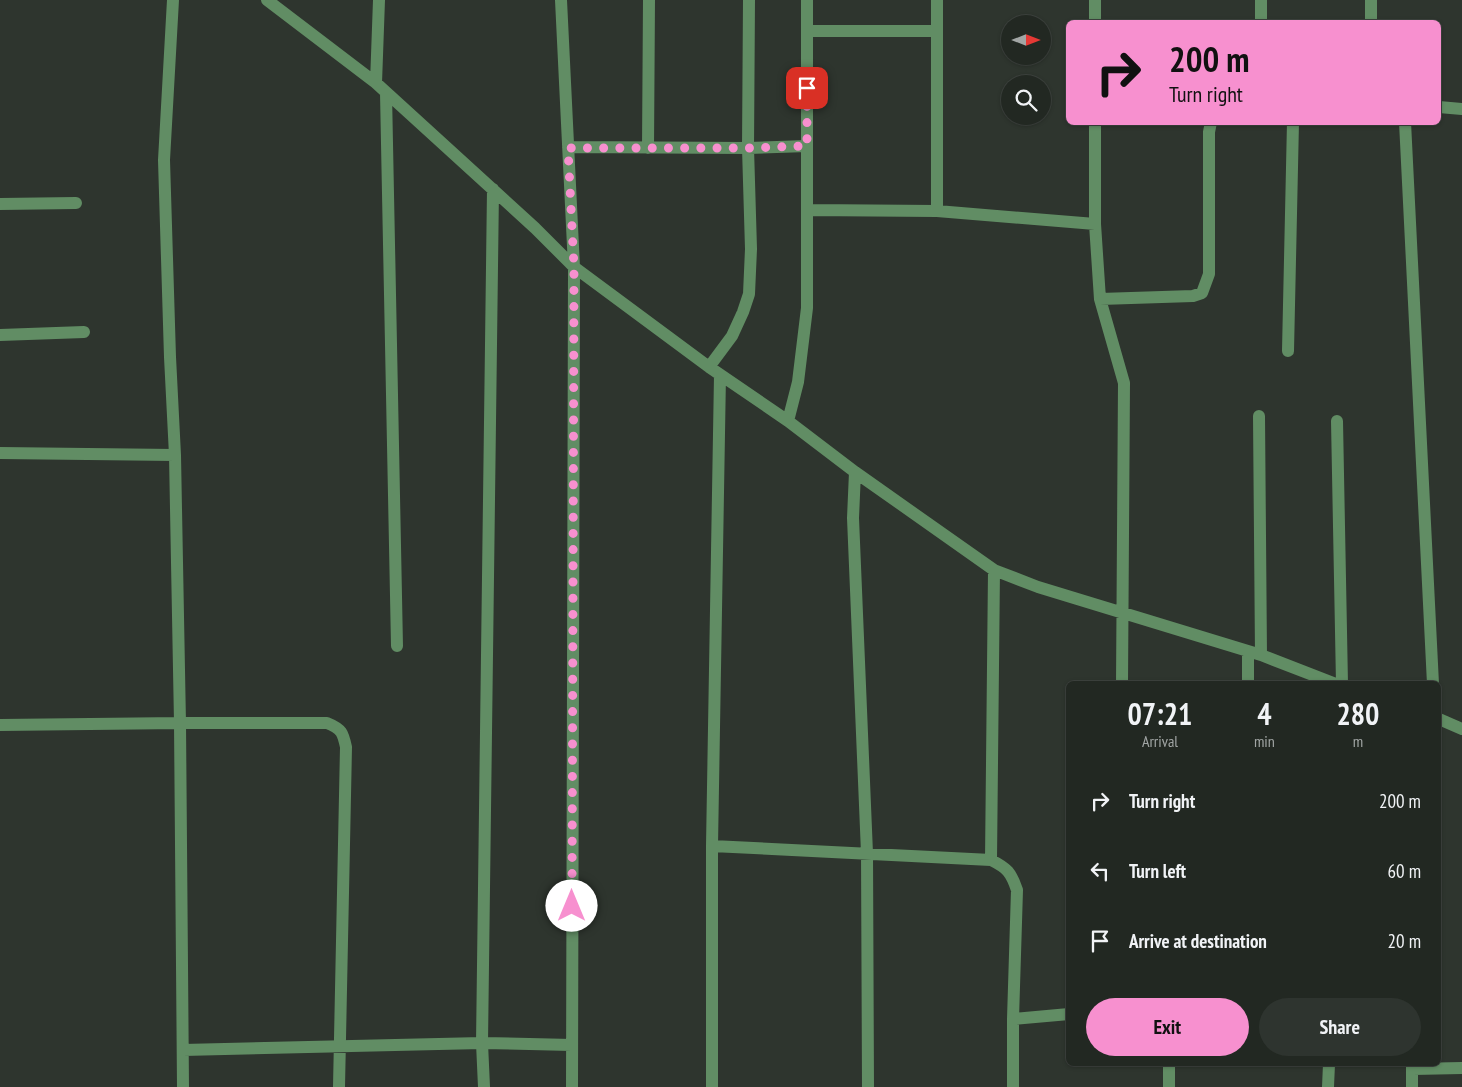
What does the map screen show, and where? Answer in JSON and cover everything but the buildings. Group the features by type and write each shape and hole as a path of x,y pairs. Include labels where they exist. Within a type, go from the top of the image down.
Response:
{"street":[{"path":"173,0 164,160 175,456 180,723 183,1087"},
{"path":"267,0 376,83 535,228 574,267 720,375 788,421 855,472 994,570 1038,588 1254,653 1328,681"},
{"path":"376,83 379,0"},
{"path":"561,0 574,267 572,1087"},
{"path":"648,148 649,0"},
{"path":"709,366 732,336 749,294 751,248 748,148 748,0"},
{"path":"788,421 798,382 807,308 807,0"},
{"path":"937,211 938,0"},
{"path":"1096,0 1096,20"},
{"path":"1261,0 1261,20"},
{"path":"1371,0 1371,20"},
{"path":"807,31 937,31"},
{"path":"386,93 398,646"},
{"path":"1441,107 1462,109"},
{"path":"1095,125 1095,224 1100,299 1124,384 1122,681"},
{"path":"1100,299 1193,296 1202,293 1209,274 1210,125"},
{"path":"1288,351 1293,125"},
{"path":"1405,125 1433,681"},
{"path":"568,148 748,148 807,146"},
{"path":"484,1087 482,1043 493,189"},
{"path":"0,204 76,203"},
{"path":"807,210 937,211 1095,224"},
{"path":"0,335 84,332"},
{"path":"712,1087 712,846 720,375"},
{"path":"1249,681 1254,653 1259,416"},
{"path":"1337,421 1342,681"},
{"path":"0,453 175,456"},
{"path":"855,472 853,518 867,853 868,1087"},
{"path":"991,860 994,570"},
{"path":"1441,720 1462,729"},
{"path":"0,725 180,723 327,724 337,727 343,734 346,747 340,1087"},
{"path":"712,846 991,860 1004,867 1012,875 1017,890 1013,1087"},
{"path":"1013,1019 1066,1014"},
{"path":"183,1050 482,1043 572,1045"},
{"path":"1169,1066 1169,1087"},
{"path":"1328,1087 1329,1066"},
{"path":"1412,1087 1412,1067 1462,1068"}],"route":[{"path":"572,906 574,267 568,148 748,148 807,146 807,88"}]}
